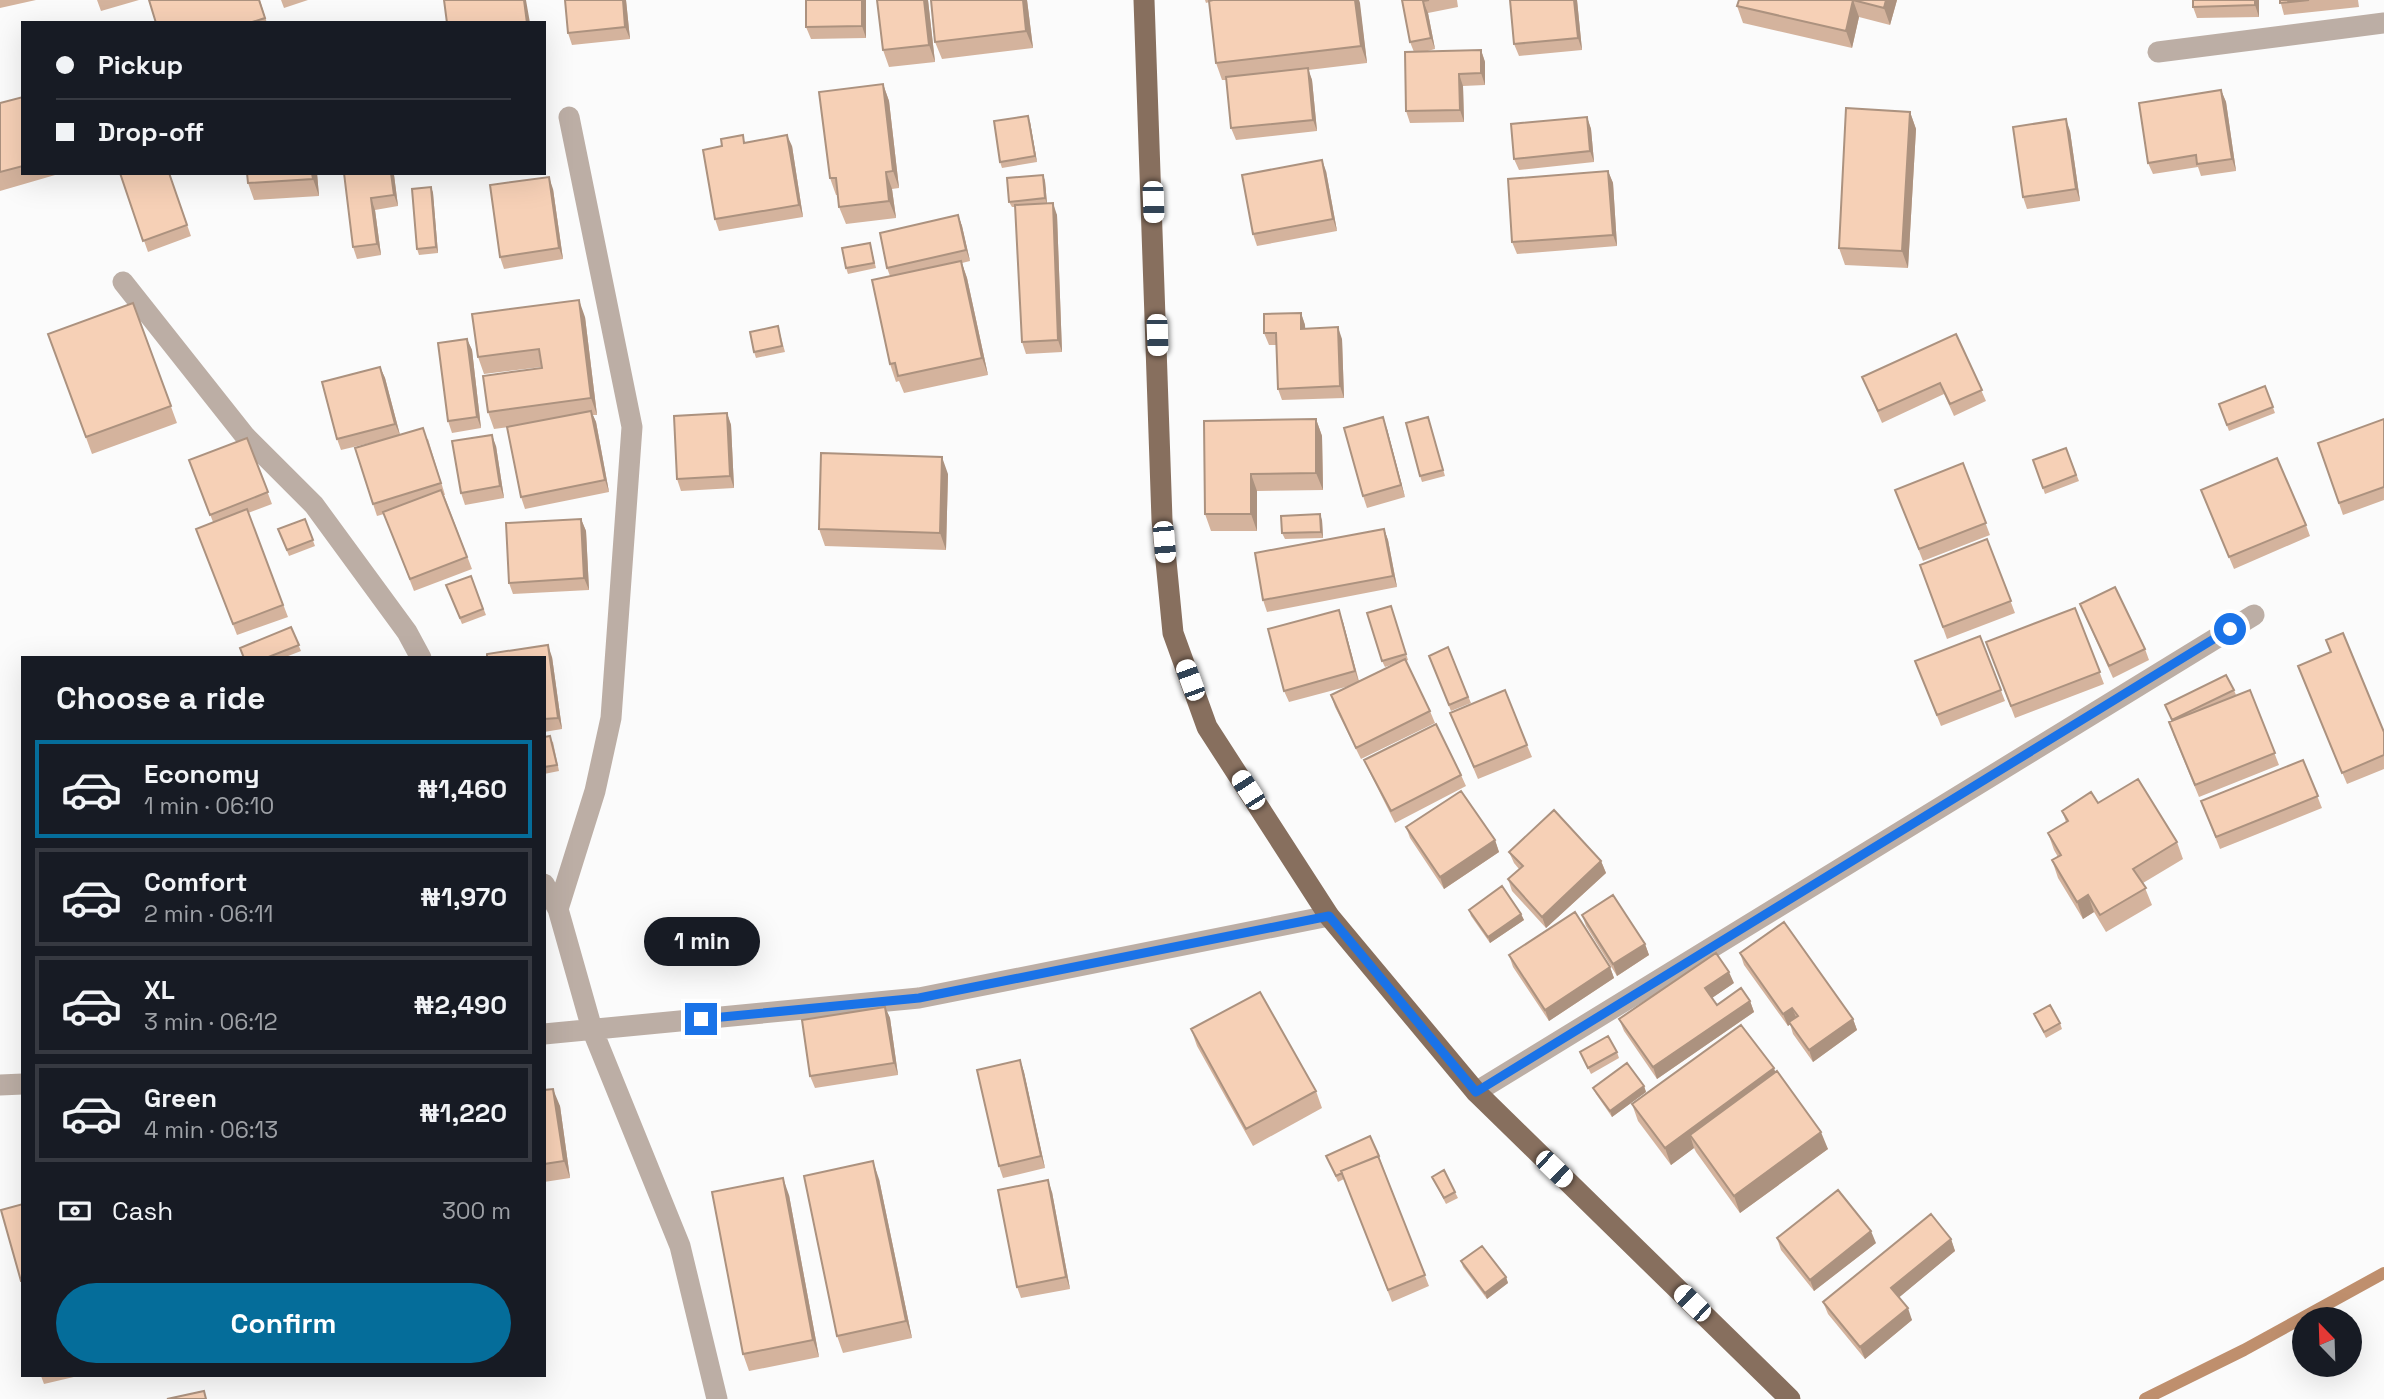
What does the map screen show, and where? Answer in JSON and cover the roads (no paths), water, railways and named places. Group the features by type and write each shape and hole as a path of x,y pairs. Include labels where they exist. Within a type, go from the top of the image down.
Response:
{"main road":[{"path":"1144,0 1162,520 1173,633 1207,727 1329,916 1476,1092 1790,1399"}],"street":[{"path":"2158,52 2384,23"},
{"path":"558,909 595,791 611,718 632,427 569,117"},
{"path":"122,282 245,436 314,505 407,632 420,656"},
{"path":"1476,1092 2254,615"},
{"path":"546,888 558,909 592,1030 680,1246 717,1399"},
{"path":"546,1034 919,998 1329,916"},
{"path":"0,1085 21,1084"}],"waterway":[{"path":"2145,1399 2244,1350 2384,1273"}]}
